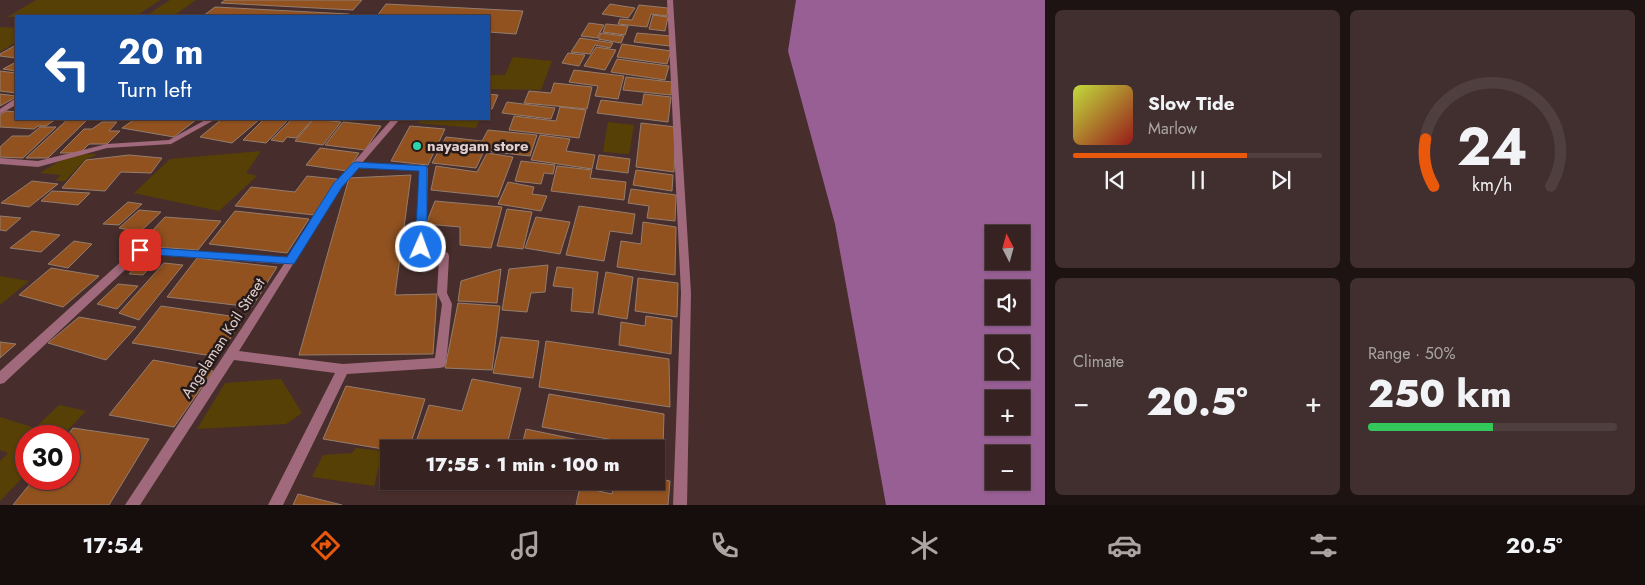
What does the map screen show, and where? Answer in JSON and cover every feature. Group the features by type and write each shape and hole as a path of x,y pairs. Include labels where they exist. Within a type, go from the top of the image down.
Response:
{"street":[{"path":"670,0 686,293 680,505"},
{"path":"0,112 15,103"},
{"path":"0,160 38,164 107,146 172,142 210,120"},
{"name":"Angalaman Koil Street","path":"132,505 338,185 395,120"},
{"path":"230,355 344,369 440,363 447,304 442,293 444,256 421,247 424,168 356,165"},
{"path":"0,379 140,250 290,262"},
{"path":"276,505 344,369"}],"shaded area":[{"path":"36,0 160,0 138,15 15,15 15,17 7,17"},
{"path":"170,0 196,0 174,15 148,15"},
{"path":"796,0 1045,0 1045,505 886,505 835,224 788,51"},
{"path":"0,27 15,28 15,43 0,52"},
{"path":"513,57 552,61 541,90 490,89 490,75 505,75"},
{"path":"420,120 480,120 476,128 418,123"},
{"path":"608,122 634,125 629,154 603,152"},
{"path":"261,151 246,173 257,176 219,211 134,193 170,159"},
{"path":"71,154 96,154 86,159 65,181 55,181 61,175 40,173"},
{"path":"0,276 29,281 0,305"},
{"path":"281,379 302,413 286,424 197,429 225,383"},
{"path":"59,405 86,411 73,425 38,425"},
{"path":"0,417 25,425 15,425 15,485 0,501 0,461 8,453 0,450"},
{"path":"356,448 380,451 380,463 374,486 312,477 323,455 352,453"}],"building":[{"path":"225,0 362,0 353,10 221,3"},
{"path":"386,4 523,11 516,34 490,32 490,15 378,15"},
{"path":"610,4 635,8 628,18 602,14"},
{"path":"639,5 668,8 667,16 651,14 647,27 618,24 620,19 632,20"},
{"path":"215,7 349,14 348,15 204,15"},
{"path":"653,15 668,17 665,31 649,29"},
{"path":"589,23 604,25 597,38 581,36"},
{"path":"606,24 628,26 625,35 603,32"},
{"path":"601,33 624,36 621,43 598,39"},
{"path":"637,33 671,36 670,46 634,42"},
{"path":"580,38 613,43 610,48 595,45 590,54 571,52"},
{"path":"622,44 671,51 667,64 617,57"},
{"path":"15,46 15,58 0,56 0,54"},
{"path":"596,47 616,50 605,70 584,66"},
{"path":"568,53 585,55 579,66 562,63"},
{"path":"617,59 669,66 665,80 611,72"},
{"path":"15,63 15,71 3,69"},
{"path":"574,70 624,76 618,99 595,96 598,86 569,82"},
{"path":"0,71 15,73 15,93 0,91"},
{"path":"626,77 672,82 671,95 623,90"},
{"path":"554,83 592,87 587,109 524,103 529,91 551,93"},
{"path":"0,94 15,96 15,98 0,106"},
{"path":"490,94 498,95 492,109 490,109"},
{"path":"644,94 671,97 668,122 597,113 601,100 642,105"},
{"path":"507,102 555,108 551,119 502,113"},
{"path":"560,107 586,110 579,138 509,130 514,116 556,121"},
{"path":"6,111 15,112 15,120 55,120 46,126 38,126 34,129 0,127 0,115"},
{"path":"67,120 87,120 48,158 26,158"},
{"path":"134,120 196,120 174,137 122,128"},
{"path":"221,120 259,120 232,143 200,137"},
{"path":"263,120 288,120 266,143 243,140"},
{"path":"291,120 312,120 296,138 287,137 283,142 271,140"},
{"path":"313,120 341,122 323,145 295,141"},
{"path":"102,122 117,122 109,131 120,131 107,144 89,144 80,153 60,153 84,129 92,129"},
{"path":"343,122 381,126 365,150 325,145"},
{"path":"641,123 676,127 674,172 636,167"},
{"path":"410,126 445,129 428,165 391,161"},
{"path":"40,127 56,127 23,158 0,157 0,147 12,136 29,136"},
{"path":"488,130 537,135 530,156 484,151 476,168 432,163 446,137 482,141"},
{"path":"540,135 570,139 566,151 595,155 592,169 531,160"},
{"path":"320,148 359,153 347,171 306,165"},
{"path":"487,153 513,157 498,197 431,190 436,166 477,172"},
{"path":"129,155 162,158 151,173 121,172 105,191 62,188 86,160"},
{"path":"599,155 630,159 628,173 596,169"},
{"path":"521,161 555,165 553,174 544,173 541,184 515,181"},
{"path":"557,166 592,170 590,178 626,182 624,200 551,191"},
{"path":"636,170 673,175 672,191 633,185"},
{"path":"411,175 395,295 437,294 433,354 299,355 349,178"},
{"path":"307,176 337,179 314,215 235,206 251,187 295,192"},
{"path":"32,181 58,184 29,207 1,203"},
{"path":"508,182 534,187 532,194 547,196 541,211 498,204"},
{"path":"631,189 676,195 675,221 647,218 649,206 628,203"},
{"path":"52,191 90,193 78,205 41,201"},
{"path":"435,201 502,207 491,248 460,245 460,227 426,224"},
{"path":"128,202 142,204 119,225 103,224"},
{"path":"579,206 635,214 632,234 610,231 604,261 566,255"},
{"path":"507,209 532,212 523,249 497,246"},
{"path":"139,210 161,212 140,232 119,228"},
{"path":"235,211 309,219 287,253 209,244"},
{"path":"0,216 21,218 6,231 0,230"},
{"path":"165,217 221,221 198,250 138,246"},
{"path":"536,217 570,222 560,254 525,248"},
{"path":"643,222 676,227 675,275 617,267 621,241 641,244"},
{"path":"32,231 60,235 41,252 10,248"},
{"path":"74,241 92,244 68,268 48,264"},
{"path":"197,258 277,267 252,307 167,297"},
{"path":"156,261 143,275 129,274 139,263"},
{"path":"164,263 183,265 139,320 119,313"},
{"path":"548,265 545,292 531,293 527,312 502,310 509,269"},
{"path":"557,267 598,272 593,313 571,311 573,288 553,286"},
{"path":"51,268 99,276 63,307 19,295"},
{"path":"501,269 497,303 458,301 461,281"},
{"path":"606,272 633,277 627,319 598,314"},
{"path":"638,278 678,283 677,317 635,311"},
{"path":"118,284 138,286 117,309 97,304"},
{"path":"458,303 500,306 492,370 445,368"},
{"path":"161,306 244,318 218,357 132,343"},
{"path":"646,316 672,320 671,354 619,345 621,322 645,326"},
{"path":"79,317 136,327 106,360 48,343"},
{"path":"501,337 539,341 533,378 493,373"},
{"path":"546,341 669,359 670,407 539,387"},
{"path":"0,342 16,344 0,358"},
{"path":"153,360 213,371 174,427 109,415"},
{"path":"472,379 521,388 508,440 417,440 429,405 462,411"},
{"path":"346,386 425,399 412,440 380,440 380,448 323,439"},
{"path":"549,394 664,414 663,440 614,440 542,427"},
{"path":"80,429 149,439 109,505 13,505 25,490 80,490"},
{"path":"526,429 579,440 523,440"},
{"path":"665,480 670,481 668,505 576,505 579,490 594,490 612,494 613,490 665,490"},
{"path":"298,494 342,505 293,505"}],"place":[{"name":"nayagam store","path":"417,146"}],"route":[{"path":"140,250 290,262 338,185 356,165 424,168 421,247"}]}
